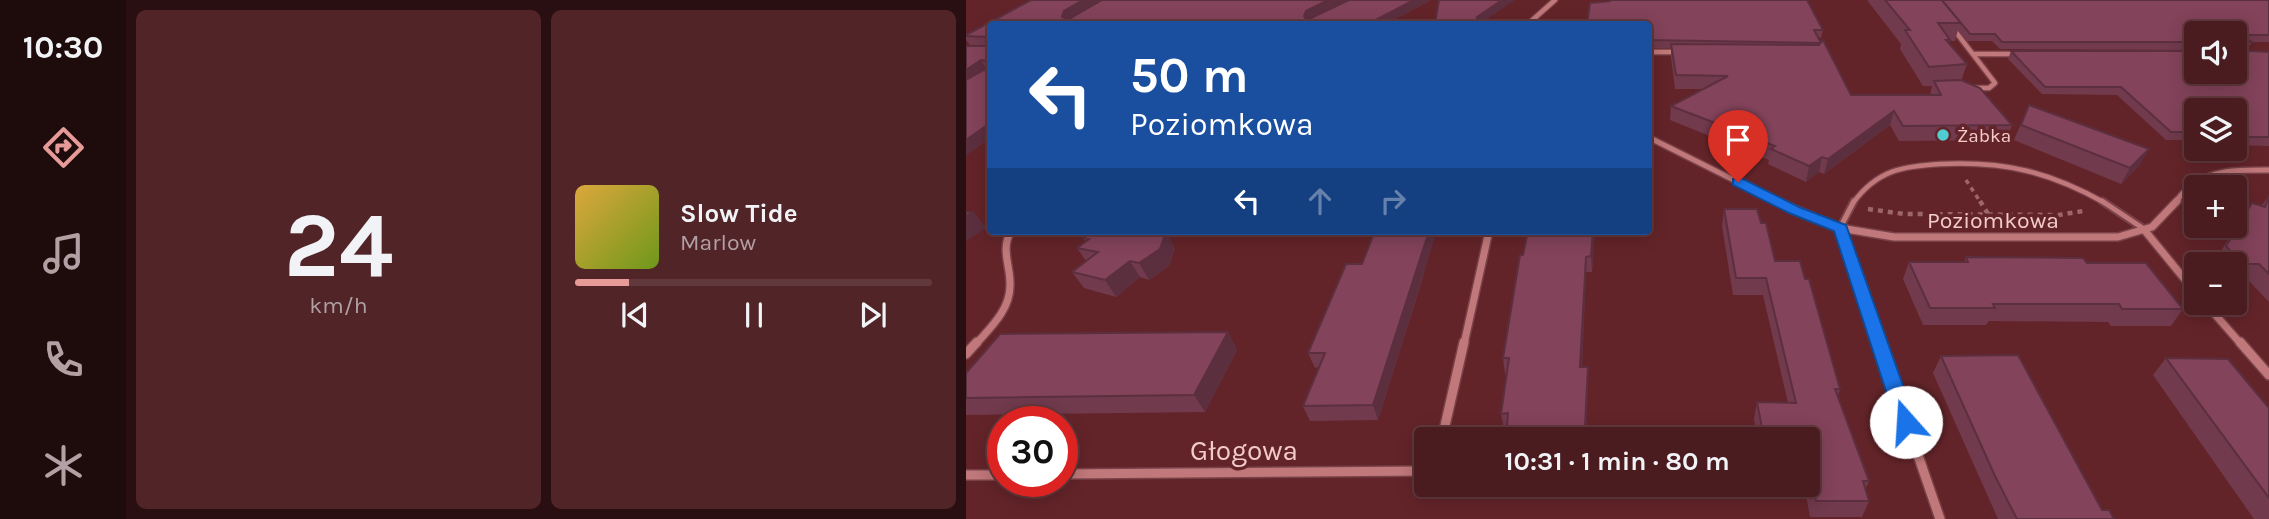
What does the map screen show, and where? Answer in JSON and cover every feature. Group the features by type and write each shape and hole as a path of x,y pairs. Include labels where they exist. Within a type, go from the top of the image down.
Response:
{"street":[{"path":"1531,21 1555,0"},
{"path":"1944,18 1975,54 1995,83 1994,86 1961,89"},
{"path":"1652,52 1690,52"},
{"path":"1975,54 2030,54"},
{"name":"Poziomkowa","path":"1652,139 1794,210 1840,228 1894,237 2118,237 2146,232"},
{"path":"2184,278 2146,232 2158,225 2187,187 2202,177 2220,171 2269,170"},
{"path":"1840,228 1940,519"},
{"path":"966,354 995,321 1009,296 1012,281 1005,246 1009,235"},
{"path":"1445,427 1488,235"},
{"path":"2215,315 2269,375"},
{"name":"Głogowa","path":"1078,474 1414,471"},
{"path":"966,475 987,475"}],"lane":[{"name":"Poziomkowa","path":"1840,228 1849,207 1884,174 1893,170 1905,166 1999,163 2016,167 2115,206 2146,232"}],"path":[{"path":"1956,165 2003,237"},
{"path":"1849,207 1903,214 2059,215 2115,206"}],"building":[{"path":"1031,0 1083,0 1064,11 1062,17 1069,19 1102,0 1328,0 1306,11 1304,16 1307,20 1349,0 1414,0 1374,21 992,21"},
{"path":"1439,0 1502,0 1477,17 1476,21 1436,21"},
{"path":"1807,0 1823,30 1814,30 1821,43 1652,40 1652,21 1587,21 1590,3"},
{"path":"1885,0 1942,0 1961,23 1938,23 1950,40 1946,40 1967,64 1929,67 1905,30 1910,30"},
{"path":"1942,0 2269,0 2269,35 2247,35 2247,21 2184,21 2184,42 2002,42 1995,34 1970,34"},
{"path":"987,24 987,46 986,37 966,35"},
{"path":"1823,40 1851,95 1941,95 1934,81 1961,80 1980,88 2012,125 1903,126 1894,111 1828,159 1822,157 1809,166 1771,149 1775,146 1671,106 1728,76 1676,75 1671,44 1819,45"},
{"path":"966,46 987,46 987,61 981,60 966,70"},
{"path":"2011,51 2184,51 2184,84 2247,84 2247,51 2269,52 2269,137 2247,137 2247,98 2184,98 2184,132 2171,132 2121,87 2045,87"},
{"path":"987,68 987,125 966,140 966,80"},
{"path":"2029,105 2149,149 2130,168 2021,125"},
{"path":"2269,196 2269,274 2259,264 2247,264 2247,252 2231,252 2226,246 2231,238 2247,238 2247,211 2252,203 2265,207"},
{"path":"1724,209 1757,209 1761,223 1766,223 1775,261 1800,261 1805,279 1809,279 1840,389 1835,389 1869,481 1863,481 1869,501 1816,501 1815,497 1820,497 1820,427 1762,427 1757,402 1796,403 1766,278 1736,278"},
{"path":"1087,235 1165,235 1160,249 1139,263 1130,261 1105,280 1072,272 1098,252 1077,248 1089,239 1083,238"},
{"path":"1373,235 1428,235 1373,405 1303,406 1325,353 1308,353 1346,264 1362,264"},
{"path":"1527,235 1593,235 1591,256 1586,257 1580,367 1588,367 1585,426 1507,426 1508,413 1501,414 1509,358 1503,358 1520,255 1523,255"},
{"path":"1966,257 2083,258 2087,263 2146,263 2183,309 2122,309 2119,304 1993,304 1995,308 1930,308 1909,262 1968,262"},
{"path":"1228,332 1194,395 966,398 966,373 1000,334"},
{"path":"2018,355 2102,510 2109,510 2114,519 2017,519 1941,356"},
{"path":"2166,358 2228,359 2269,408 2269,498"}],"place":[{"name":"Żabka","path":"1943,135"}],"route":[{"path":"1738,182 1794,210 1840,228 1906,422"}]}
